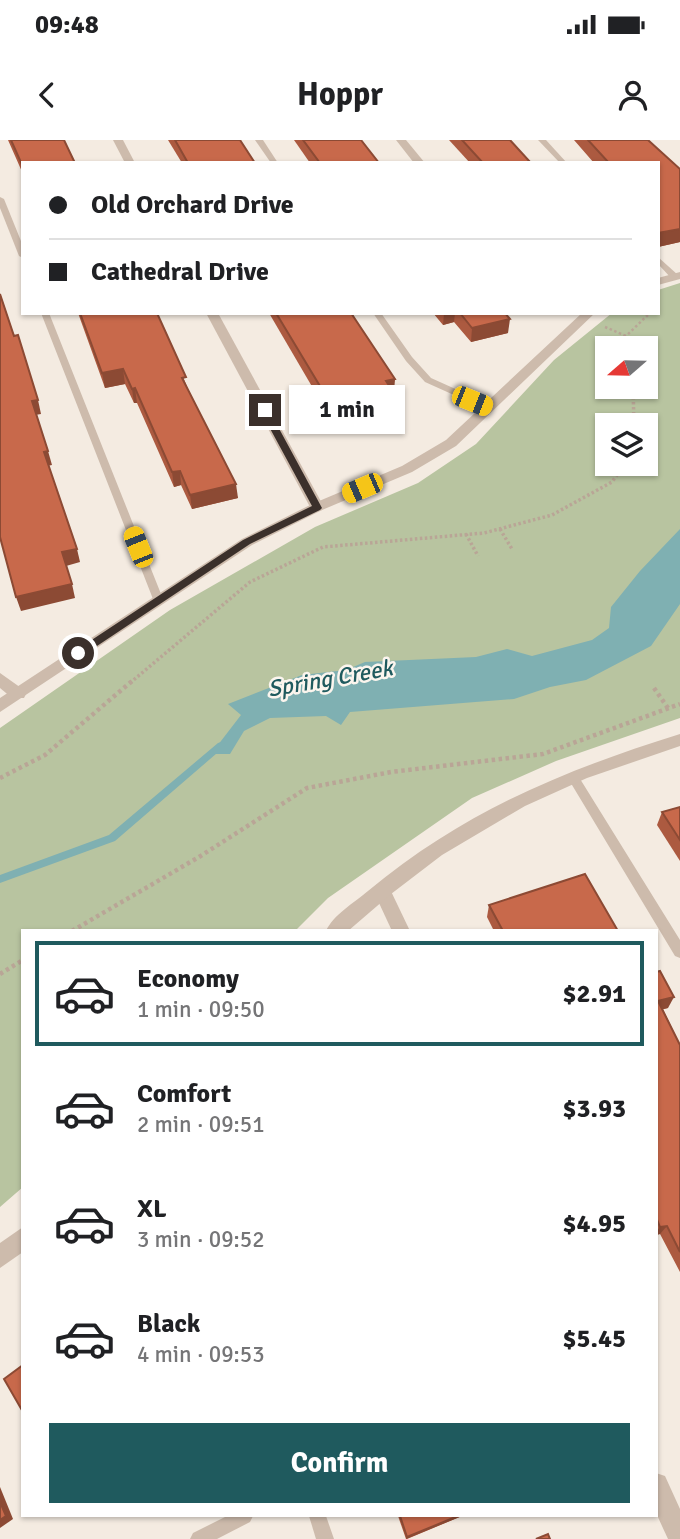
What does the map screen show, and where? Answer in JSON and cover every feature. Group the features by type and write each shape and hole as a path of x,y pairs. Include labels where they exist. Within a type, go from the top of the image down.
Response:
{"street":[{"path":"118,140 130,161"},
{"path":"401,140 418,161"},
{"path":"660,281 678,276"},
{"path":"213,315 317,508"},
{"path":"0,706 247,542 407,469 451,443 586,315"},
{"path":"0,679 18,694"},
{"path":"337,929 428,854 491,815 573,777 680,740"},
{"path":"382,890 400,929"},
{"path":"0,1257 21,1240"},
{"path":"658,1489 680,1536"}],"lane":[{"path":"259,140 274,161"},
{"path":"542,140 562,161"},
{"path":"0,199 21,251"},
{"path":"660,261 678,276"},
{"path":"46,315 158,599"},
{"path":"378,315 409,359 428,380 488,407"},
{"path":"573,777 680,952"},
{"path":"199,1539 242,1517"},
{"path":"318,1517 325,1539"}],"path":[{"path":"626,336 648,315"},
{"path":"0,778 45,755 250,582 279,566 323,547 500,529 572,507 612,482 616,476"},
{"path":"500,529 512,549"},
{"path":"466,534 478,556"},
{"path":"654,688 668,708"},
{"path":"75,929 199,857 307,788 391,772 543,754 680,704"},
{"path":"0,974 21,961"}],"green space":[{"path":"680,283 680,718 556,761 472,798 328,898 297,929 21,929 21,1189 0,1207 0,728 170,610 315,527 418,483 476,444 554,360 610,315 660,315 660,289"}],"water":[{"path":"680,529 680,604 651,646 586,680 550,687 514,699 350,712 341,725 326,716 270,718 244,731 230,754 211,754 241,715 228,704 302,675 346,670 365,662 476,657 507,649 532,656 592,640 609,628 611,607 640,571"}],"building":[{"path":"11,140 64,140 74,161 21,161"},
{"path":"175,140 240,140 254,161 187,161"},
{"path":"303,140 361,140 377,161 319,161"},
{"path":"462,140 510,140 529,161 481,161"},
{"path":"588,140 648,140 680,169 680,229 660,233 660,161 607,161"},
{"path":"0,294 14,336 18,335 38,400 32,401 48,451 44,452 77,549 62,552 72,584 16,597 0,537"},
{"path":"81,315 158,315 186,377 182,378 236,484 190,495 180,471 172,472 135,388 132,389 123,369 102,373"},
{"path":"277,315 352,315 395,379 386,381 400,402 338,416"},
{"path":"462,315 507,315 510,319 472,328"},
{"path":"680,807 680,840 662,812"},
{"path":"585,874 617,929 502,929 489,905"},
{"path":"660,971 674,997 658,1001"},
{"path":"658,1001 680,1045 680,1252 667,1226 660,1227"},
{"path":"21,1366 21,1409 4,1379"},
{"path":"0,1502 6,1516 0,1520"},
{"path":"400,1517 456,1517 407,1537"},
{"path":"548,1534 550,1539 536,1539"}],"waterway":[{"name":"Spring Creek","path":"0,879 112,838 221,745"}],"route":[{"path":"78,653 247,542 317,508 265,410"}]}
